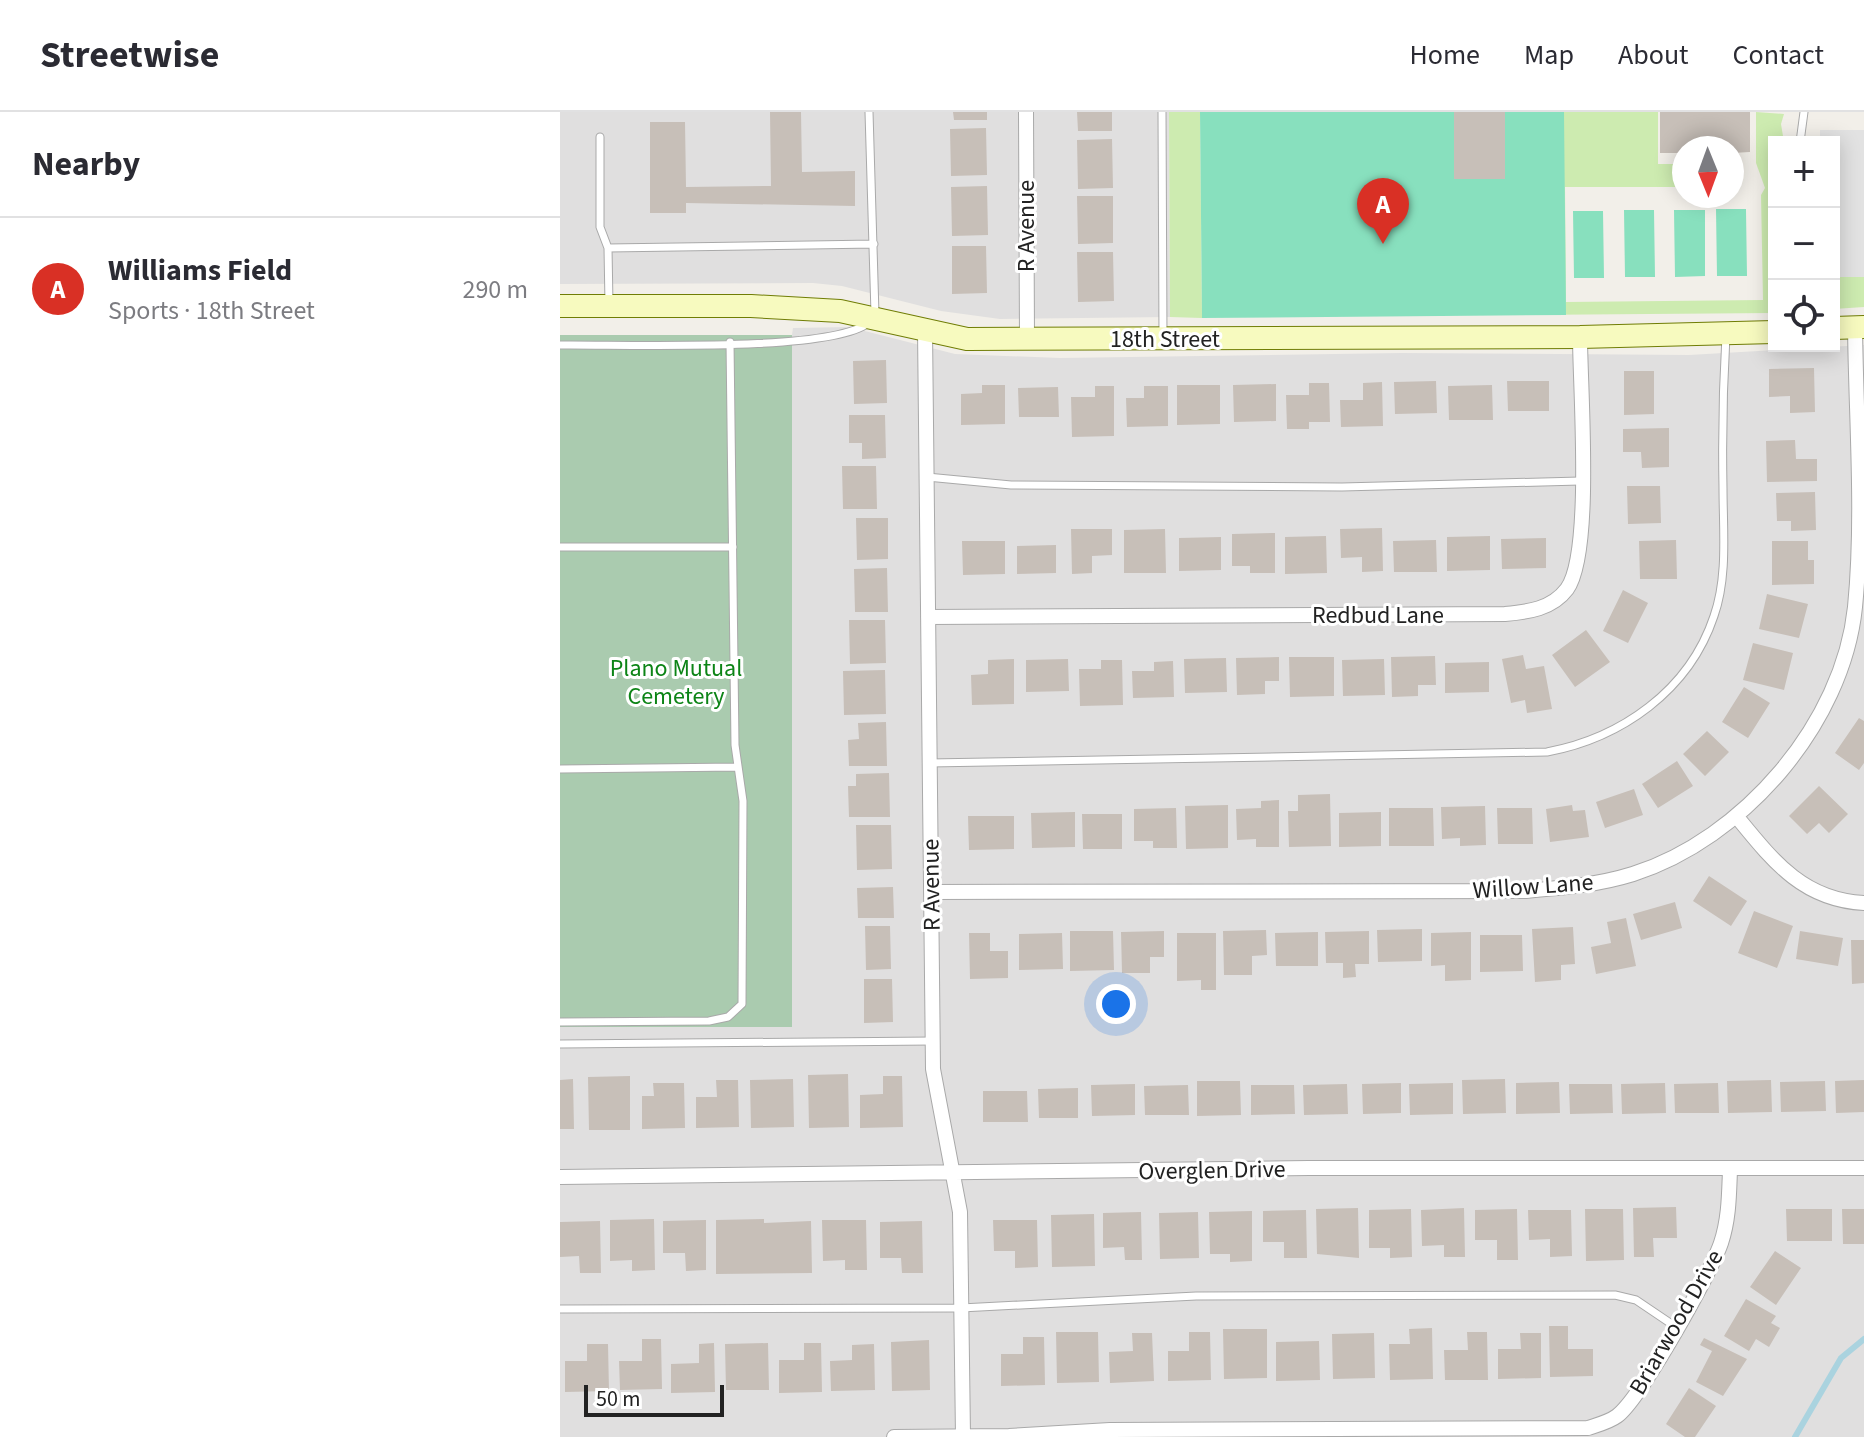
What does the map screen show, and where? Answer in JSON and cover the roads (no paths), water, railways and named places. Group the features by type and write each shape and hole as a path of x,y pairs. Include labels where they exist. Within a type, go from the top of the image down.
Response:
{"street":[{"name":"R Avenue","path":"1026,112 1027,340"},
{"name":"18th Street","path":"560,306 795,308 876,317 967,339 1580,337 1768,332"},
{"name":"Willow Lane","path":"931,892 1525,891 1575,887 1633,874 1659,863 1737,817 1767,788 1816,722 1842,659 1855,610 1851,327"},
{"name":"R Avenue","path":"925,330 933,1041 938,1106 955,1175 960,1212 963,1436"},
{"name":"Redbud Lane","path":"928,617 1505,614 1536,610 1565,592 1577,567 1580,337"},
{"path":"1737,817 1780,869 1800,885 1830,898 1864,903"},
{"name":"Overglen Drive","path":"560,1177 955,1175 1324,1168 1864,1168"},
{"name":"Briarwood Drive","path":"894,1437 1110,1430 1439,1434 1577,1430 1601,1423 1616,1416 1630,1402 1720,1247 1729,1209 1730,1170"}],"lane":[{"path":"560,345 797,341 842,335 876,317 869,112"},
{"path":"1162,112 1163,339"},
{"path":"1801,136 1804,112"},
{"path":"600,137 600,227 608,248 609,306"},
{"path":"608,248 874,244"},
{"path":"929,763 1547,752 1575,747 1614,731 1670,688 1693,659 1714,617 1723,545 1726,335"},
{"path":"560,1022 709,1021 736,1011 743,995 743,801 738,767 730,342"},
{"path":"927,476 1011,485 1342,487 1580,481"},
{"path":"560,547 733,547"},
{"path":"560,769 738,767"},
{"path":"560,1044 933,1041"},
{"path":"560,1309 961,1308 1196,1296 1615,1295 1636,1300 1676,1327"}],"waterway":[{"path":"1795,1437 1841,1358 1864,1339"}],"place":[{"name":"Williams Field","path":"1383,244"}],"park label":[{"name":"Plano Mutual Cemetery","path":"676,682"}]}
